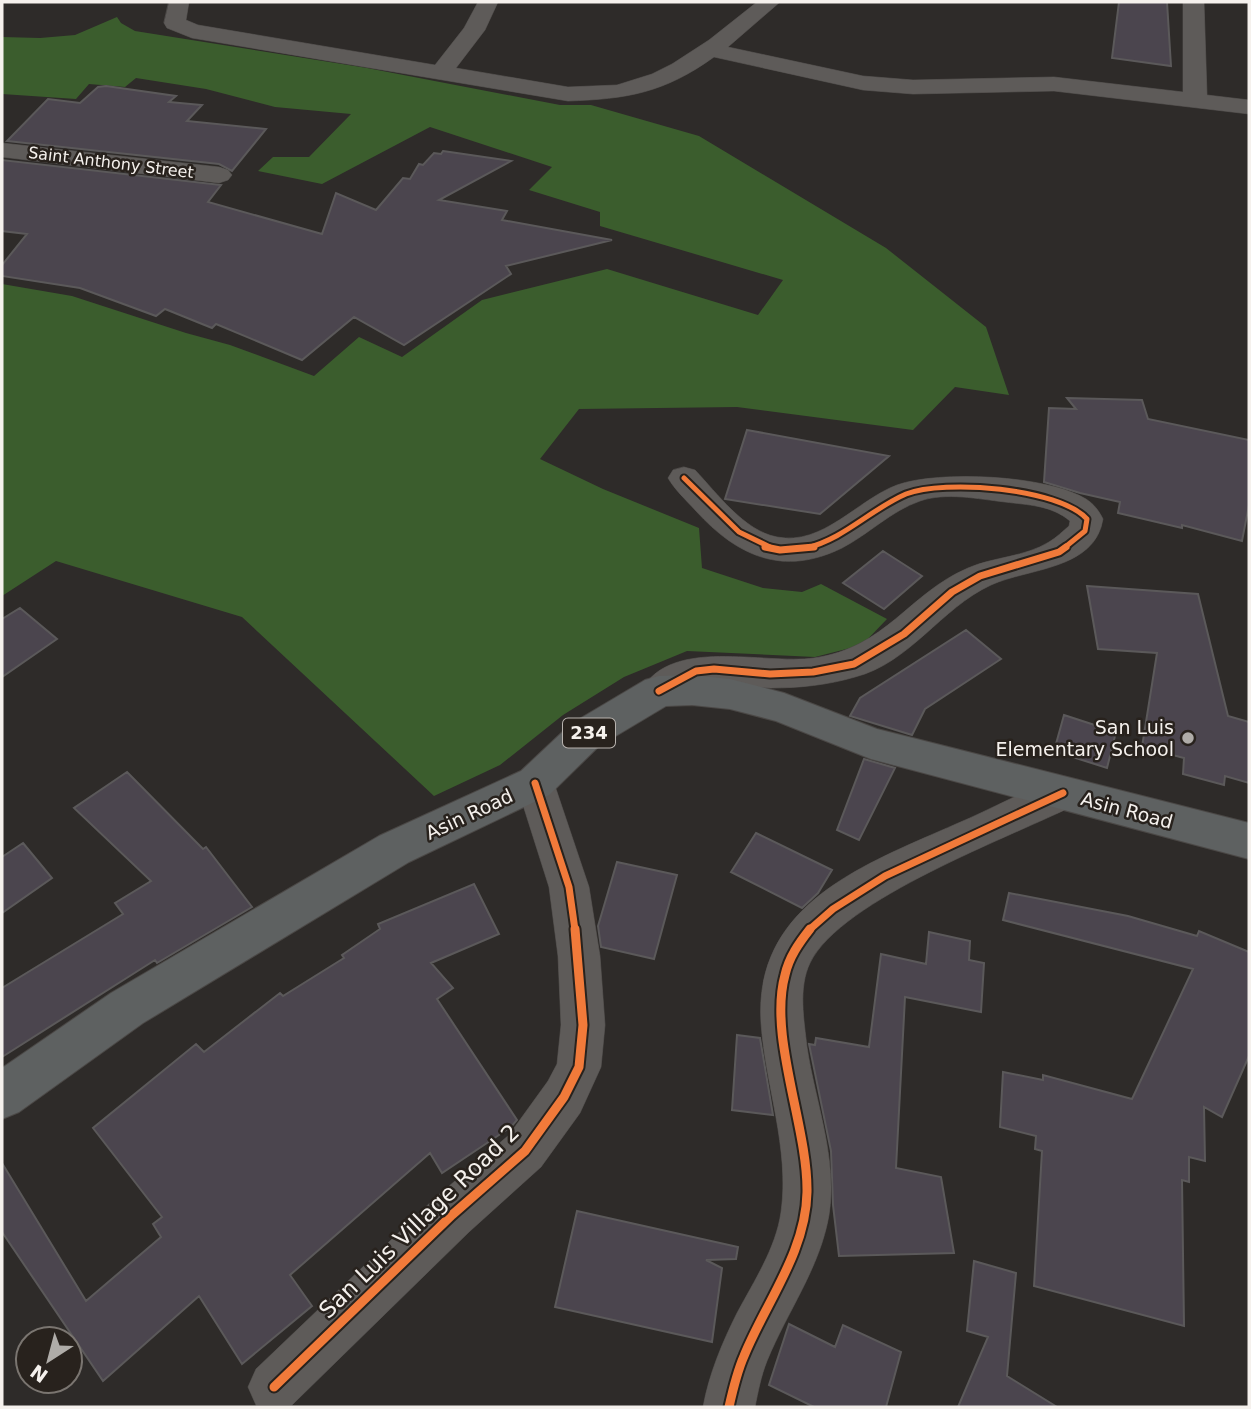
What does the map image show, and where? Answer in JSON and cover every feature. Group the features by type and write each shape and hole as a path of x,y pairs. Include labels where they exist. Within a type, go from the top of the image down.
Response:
{"main road":[{"name":"Asin Road","path":"2,1096 127,1008 394,849 535,783 585,735 659,691 692,690 730,694 784,708 872,743 1249,841"}],"street":[{"path":"179,2 175,23 192,31 568,94 615,93 647,85 669,75 692,64 770,2"},
{"path":"441,73 474,30 488,2"},
{"path":"1194,2 1195,100"},
{"path":"711,50 863,83 913,87 1054,84 1249,107"},
{"name":"Saint Anthony Street","path":"2,150 219,175"},
{"path":"659,691 696,671 714,669 770,674 813,671 854,664 904,634 952,592 980,576 1059,552 1085,531 1087,519 1078,508 1034,495 968,487 923,488 883,505 827,543 783,550 755,543 738,533 684,478"},
{"name":"San Luis Village Road 2","path":"274,1387 452,1215 525,1151 564,1097 579,1067 582,1011 579,956 569,887 535,783"},
{"path":"729,1407 737,1372 751,1336 786,1271 804,1217 808,1185 786,1054 783,1020 785,973 801,939 818,920 892,870 1063,793"}],"green space":[{"path":"117,17 121,23 135,31 367,68 560,105 591,105 699,136 886,248 986,327 1009,395 955,387 913,430 737,407 579,409 540,459 603,489 699,528 702,568 763,588 802,592 821,584 887,619 862,645 815,657 687,651 624,677 563,715 500,765 434,796 242,617 56,561 2,596 2,284 72,296 230,345 314,376 359,337 402,357 482,300 607,269 758,315 783,280 600,226 600,212 529,190 552,167 430,127 322,184 258,171 273,157 309,157 351,114 275,107 206,89 136,78 125,87 89,84 76,99 2,94 2,37 75,35"}],"building":[{"path":"1119,2 1167,2 1171,66 1112,58"},
{"path":"98,87 176,96 169,102 202,105 187,121 266,129 232,171 219,164 7,141 48,99 80,103"},
{"path":"443,151 511,161 439,200 507,211 502,220 612,240 506,266 511,274 404,345 354,317 302,360 216,324 212,328 165,309 156,316 80,288 2,276 2,265 27,234 2,231 2,160 221,185 208,202 322,234 336,193 376,210 403,178 410,179 419,164 423,165 434,153 441,154"},
{"path":"1067,398 1142,400 1148,419 1249,440 1249,505 1242,541 1182,525 1182,528 1118,513 1120,502 1044,482 1049,408 1076,409"},
{"path":"747,430 889,456 820,514 725,499"},
{"path":"883,551 922,576 884,609 843,583"},
{"path":"1087,586 1198,594 1228,716 1249,722 1249,783 1225,776 1224,785 1183,774 1184,758 1142,747 1157,653 1098,649"},
{"path":"20,608 57,639 2,677 2,619"},
{"path":"966,630 1001,659 925,709 912,735 850,716 860,698"},
{"path":"1064,715 1116,732 1107,768 1054,751"},
{"path":"864,759 895,768 859,840 837,830"},
{"path":"127,772 203,849 206,847 252,907 157,963 155,960 2,1057 2,988 123,914 115,903 151,881 74,808"},
{"path":"756,833 832,870 818,893 802,908 731,872"},
{"path":"23,843 52,878 2,913 2,857"},
{"path":"617,862 677,875 654,959 601,947 598,926"},
{"path":"474,884 499,934 431,963 453,988 437,999 517,1120 511,1127 442,1173 430,1153 290,1275 312,1306 242,1364 199,1296 103,1381 84,1353 84,1325 65,1325 2,1232 2,1163 86,1301 161,1237 153,1224 162,1217 93,1128 196,1044 204,1052 280,993 283,996 344,958 342,955 380,929 378,924"},
{"path":"1009,893 1128,916 1197,936 1199,931 1249,952 1249,1056 1222,1117 1204,1107 1205,1161 1189,1157 1189,1182 1182,1180 1184,1326 1034,1286 1042,1151 1035,1149 1036,1136 1000,1127 1003,1072 1043,1080 1043,1075 1132,1099 1193,969 1003,920"},
{"path":"929,932 970,941 969,960 984,963 981,1012 905,997 896,1168 941,1177 954,1253 839,1256 833,1205 831,1151 809,1044 815,1045 816,1038 869,1047 881,954 926,964"},
{"path":"737,1035 760,1038 773,1115 732,1110"},
{"path":"577,1211 738,1247 736,1259 706,1260 722,1268 712,1342 555,1307"},
{"path":"974,1261 1016,1273 1007,1376 1057,1407 958,1407 988,1337 967,1331"},
{"path":"789,1324 835,1347 843,1325 901,1352 886,1407 814,1407 769,1385"}],"cycle path":[{"path":"659,691 696,671 714,669 770,674 813,672 854,664 904,634 952,592 980,576 1059,552 1085,531 1087,519 1074,507 1048,497 978,488 936,487 892,500 848,530 816,546 780,550 751,541 727,523 684,478"},
{"path":"274,1387 452,1215 525,1151 564,1097 579,1067 583,1025 579,956 569,887 535,783"},
{"path":"729,1407 734,1381 743,1357 789,1264 805,1215 805,1154 789,1072 782,1012 783,982 795,949 811,928 858,891 913,862 1063,793"}],"place":[{"name":"San Luis Elementary School","path":"1188,738"}]}
